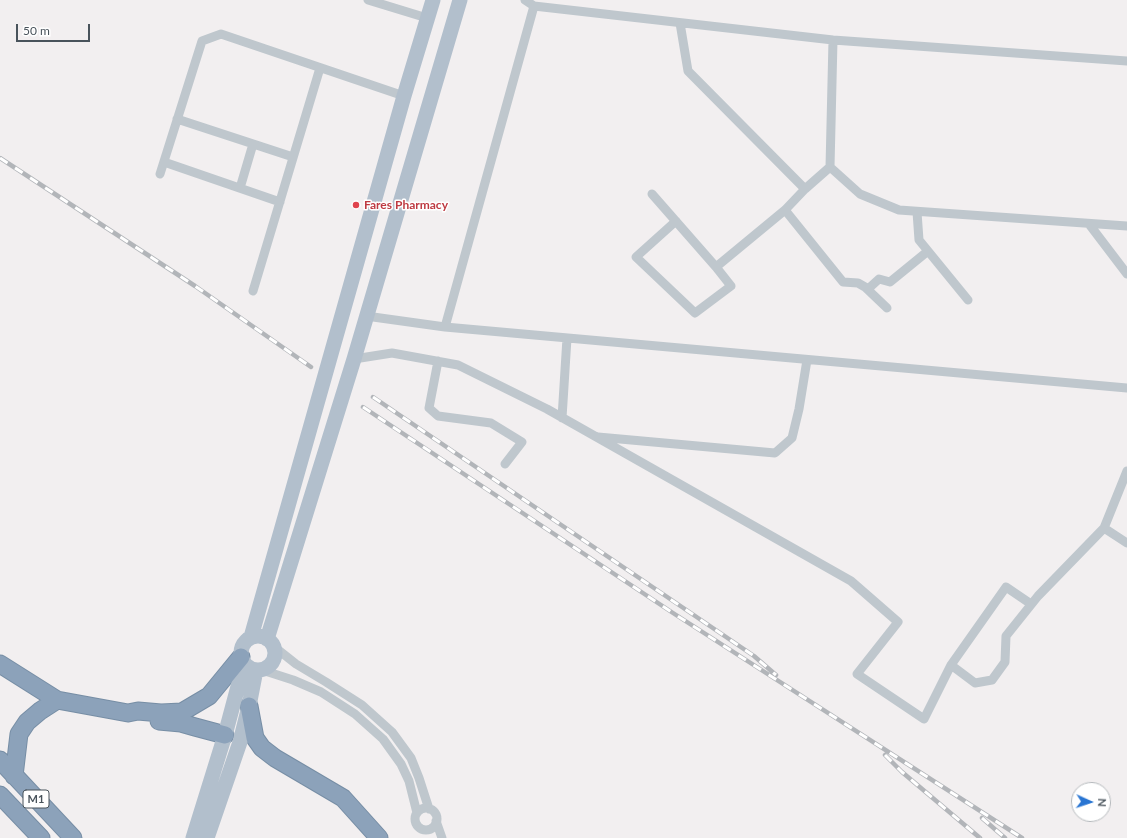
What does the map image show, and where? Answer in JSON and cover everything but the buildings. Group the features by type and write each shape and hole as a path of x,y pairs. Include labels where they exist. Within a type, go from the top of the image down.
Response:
{"highway":[{"path":"0,664 57,700 128,713 138,710 161,713 182,712 209,696 251,665"},
{"path":"14,776 19,734 28,722 40,711 57,700"},
{"path":"249,706 255,738 262,748 343,798 379,838"},
{"path":"128,713 131,717 138,719 196,726 225,735"},
{"name":"M1","path":"0,760 73,838"},
{"name":"M1","path":"0,795 40,838"}],"main road":[{"path":"251,638 404,96 433,0"},
{"path":"269,642 460,0"},
{"path":"207,838 240,742 249,706 251,665 241,649 245,642 251,638 259,636 269,642 275,652 273,661 268,667 251,665"},
{"path":"192,838 225,735 251,665"}],"street":[{"path":"368,0 427,18"},
{"path":"525,0 534,6 833,40 1127,61"},
{"path":"445,327 534,6"},
{"path":"680,23 688,71 805,189"},
{"path":"160,174 202,41 220,34 404,96"},
{"path":"716,267 785,210 805,189 830,167 833,40"},
{"path":"253,291 320,68"},
{"path":"177,119 293,157"},
{"path":"240,188 253,144"},
{"path":"164,162 280,202"},
{"path":"830,167 860,194 899,210 1127,226"},
{"path":"652,194 676,221 716,267 731,286 695,313 636,257 676,221"},
{"path":"785,210 843,282 858,283 868,289 887,308"},
{"path":"917,212 919,240 968,300"},
{"path":"1090,224 1127,274"},
{"path":"868,289 879,279 890,282 928,251"},
{"path":"366,316 445,327 1127,388"},
{"path":"562,418 567,338"},
{"path":"354,359 392,353 458,365 547,409 851,581 898,622 857,674 924,719 951,665 1006,588 1031,604"},
{"path":"595,436 775,453 792,438 800,409 807,360"},
{"path":"438,361 429,408 438,416 491,423 522,442 505,464"},
{"path":"951,665 975,683 992,680 1005,662 1006,636 1038,596 1104,528 1127,471"},
{"path":"1104,528 1127,543"},
{"path":"269,642 296,664 362,705 392,732 411,758 429,809"},
{"path":"251,665 321,692 355,714 383,739 401,764 409,781 417,813"},
{"path":"427,838 415,821 417,813 424,808 433,811 436,816 436,821 442,838"},
{"path":"420,828 425,830 430,828 436,821"}],"railway":[{"path":"0,158 195,286 311,367"},
{"path":"373,397 754,656 776,675"},
{"path":"363,407 673,613 1022,838"},
{"path":"885,755 902,772 980,838"},
{"path":"982,818 1005,838"}],"place":[{"name":"Fares Pharmacy","path":"356,205"}]}
